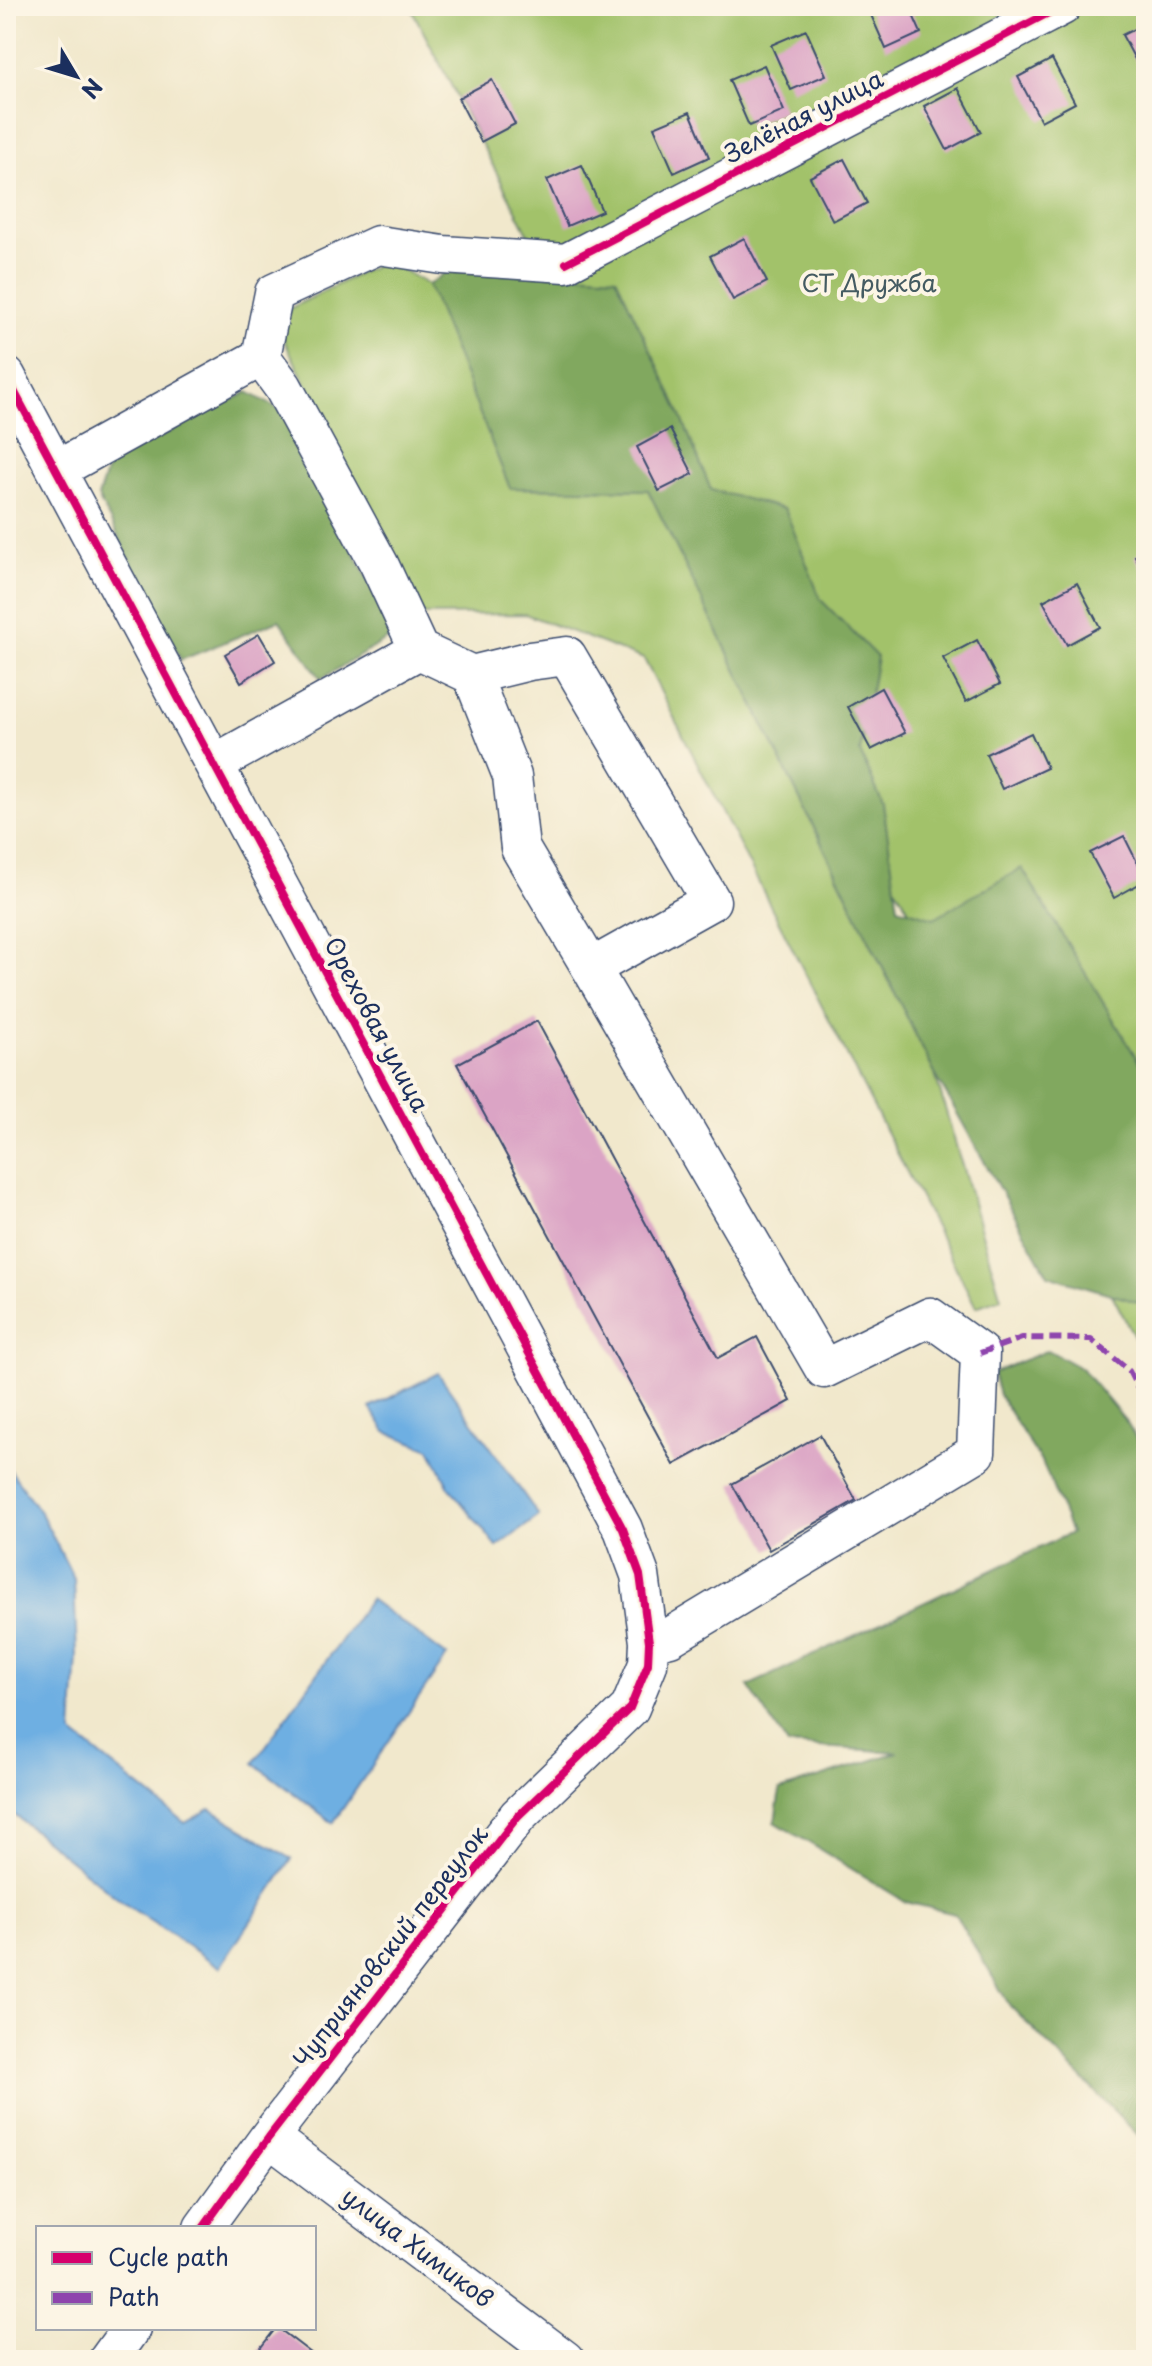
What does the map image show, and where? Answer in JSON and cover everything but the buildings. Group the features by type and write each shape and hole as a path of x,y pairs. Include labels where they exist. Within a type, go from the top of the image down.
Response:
{"street":[{"name":"Зелёная улица","path":"261,357 274,293 378,245 443,255 566,263 1062,6"},
{"path":"57,470 261,357 291,400 379,564 419,650 472,675 529,661 567,656 711,901 591,968"},
{"name":"Ореховая улица","path":"6,376 623,1529 640,1575 649,1642 648,1664 630,1708"},
{"path":"214,764 419,650"},
{"path":"472,675 512,776 520,848 824,1369 930,1317 980,1353 976,1453 670,1637 649,1642"},
{"name":"Чуприяновский переулок","path":"204,2226 269,2137 518,1816 630,1708"},
{"name":"улица Химиков","path":"269,2137 565,2360"},
{"path":"108,2360 130,2330"}],"green space":[{"name":"СТ Дружба","path":"410,6 1146,6 1146,1359 903,899 821,781 546,268"},
{"path":"386,260 428,285 510,488 648,490 935,1074 1001,1298 976,1307 644,659 525,614 421,615 283,338 289,309"},
{"path":"456,265 616,277 677,406 711,490 785,509 821,600 877,657 860,752 883,804 898,907 934,918 1022,868 1142,1067 1146,1066 1146,1305 1048,1275 935,1074 648,490 510,488 428,285"},
{"path":"248,392 282,411 396,634 321,679 279,620 181,660 98,497 109,463"},
{"path":"1048,1350 1082,1369 1128,1424 1146,1456 1146,2143 1010,2006 955,1914 906,1902 775,1822 780,1790 898,1752 788,1745 748,1686 1071,1533 1045,1468 999,1395 993,1373"}],"water":[{"path":"438,1373 539,1516 497,1547 449,1487 430,1449 386,1432 370,1408"},
{"path":"6,1464 42,1515 74,1579 77,1656 72,1733 185,1823 210,1809 292,1859 220,1967 122,1902 6,1808"},
{"path":"370,1599 447,1656 333,1823 254,1763"}],"marked path":[{"path":"980,1353 1022,1338 1091,1339 1129,1371 1146,1404"}],"cycle path":[{"path":"566,263 1062,6"},
{"path":"6,376 623,1529 640,1575 649,1642 648,1664 630,1708 518,1816 269,2137 204,2226"}]}
